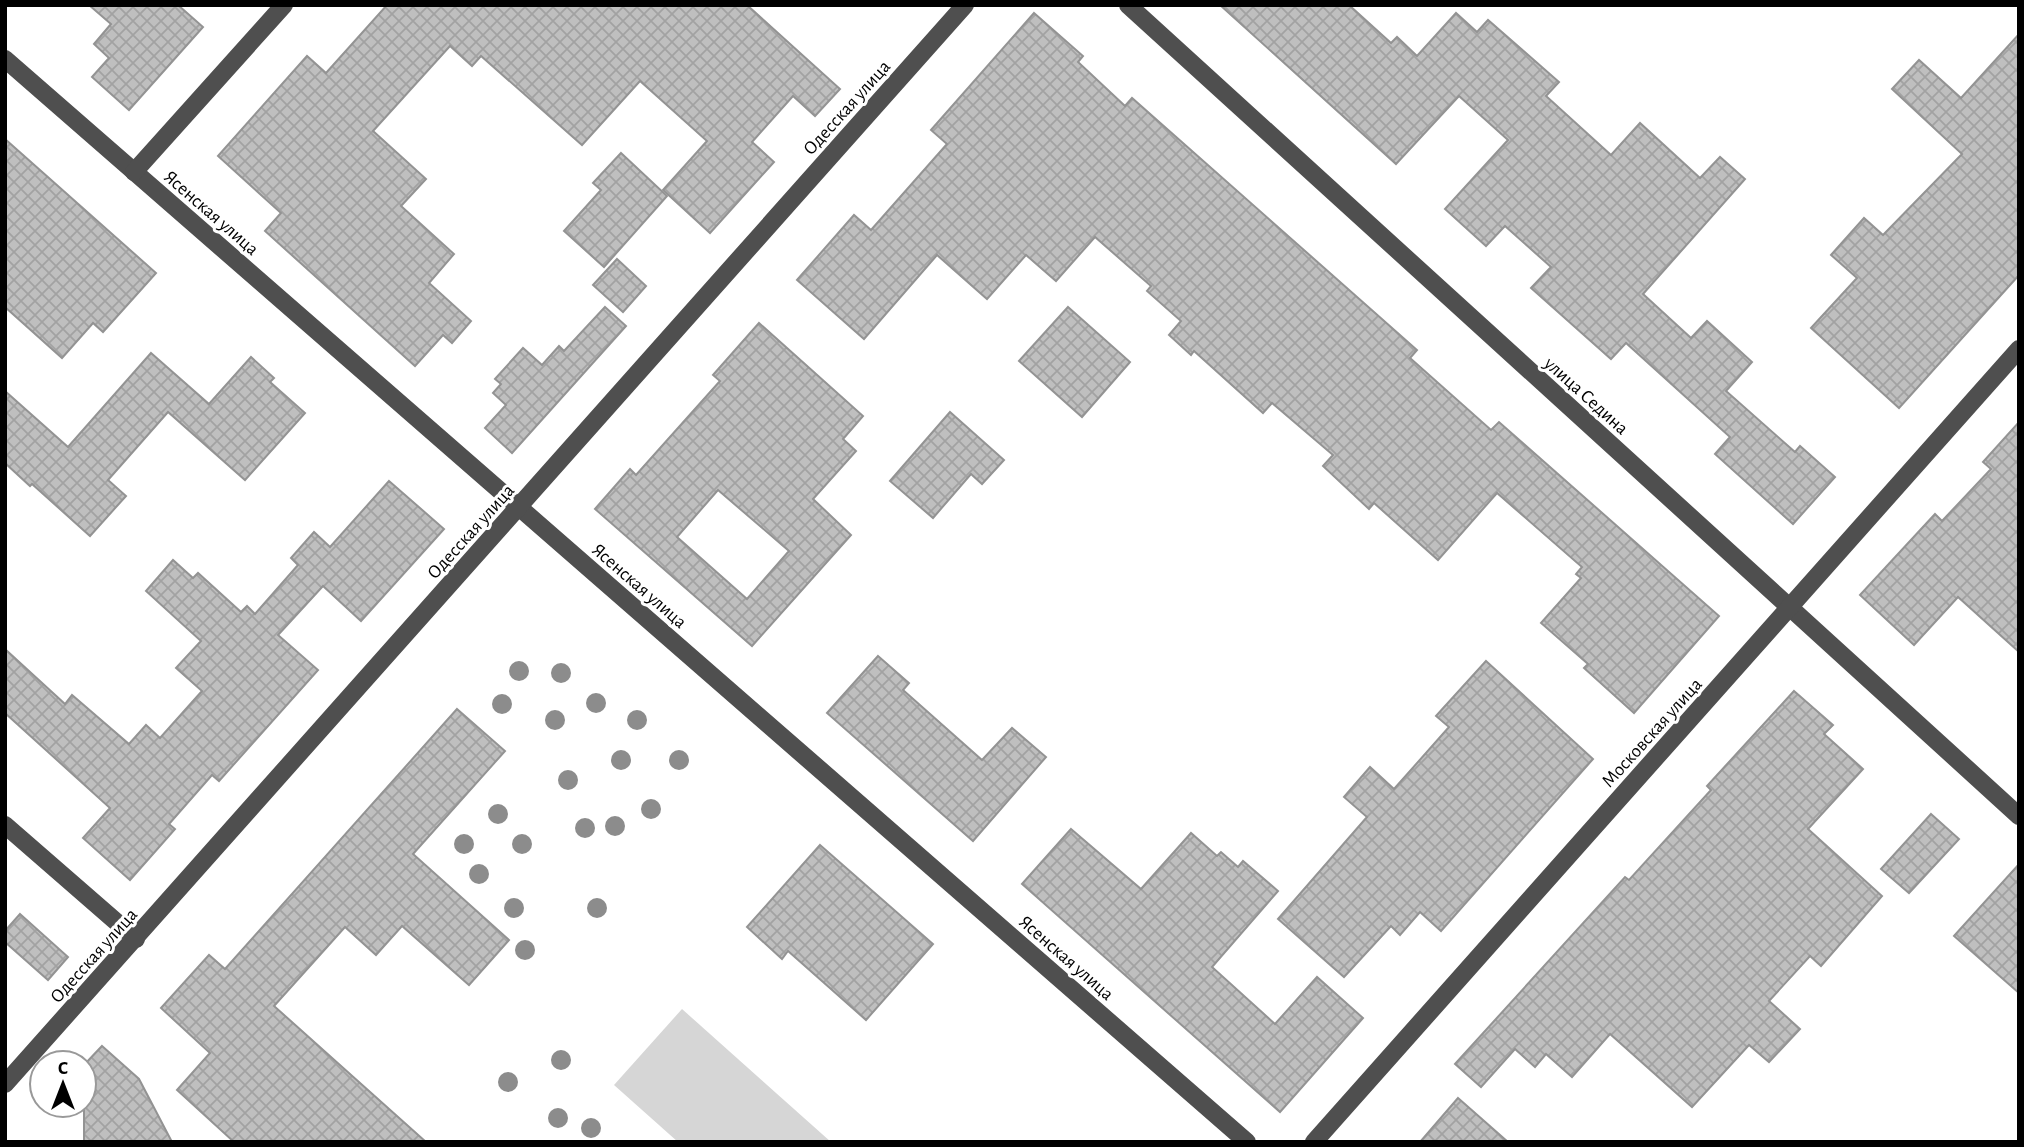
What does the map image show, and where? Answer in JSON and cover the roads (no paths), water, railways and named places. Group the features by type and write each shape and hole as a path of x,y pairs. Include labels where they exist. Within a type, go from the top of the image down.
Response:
{"street":[{"path":"134,172 284,5"},
{"name":"Одесская улица","path":"5,1084 965,5"},
{"name":"улица Седина","path":"1128,5 2019,816"},
{"name":"Ясенская улица","path":"5,60 1247,1142"},
{"name":"Московская улица","path":"1314,1142 2019,349"},
{"path":"5,825 136,939"}]}
